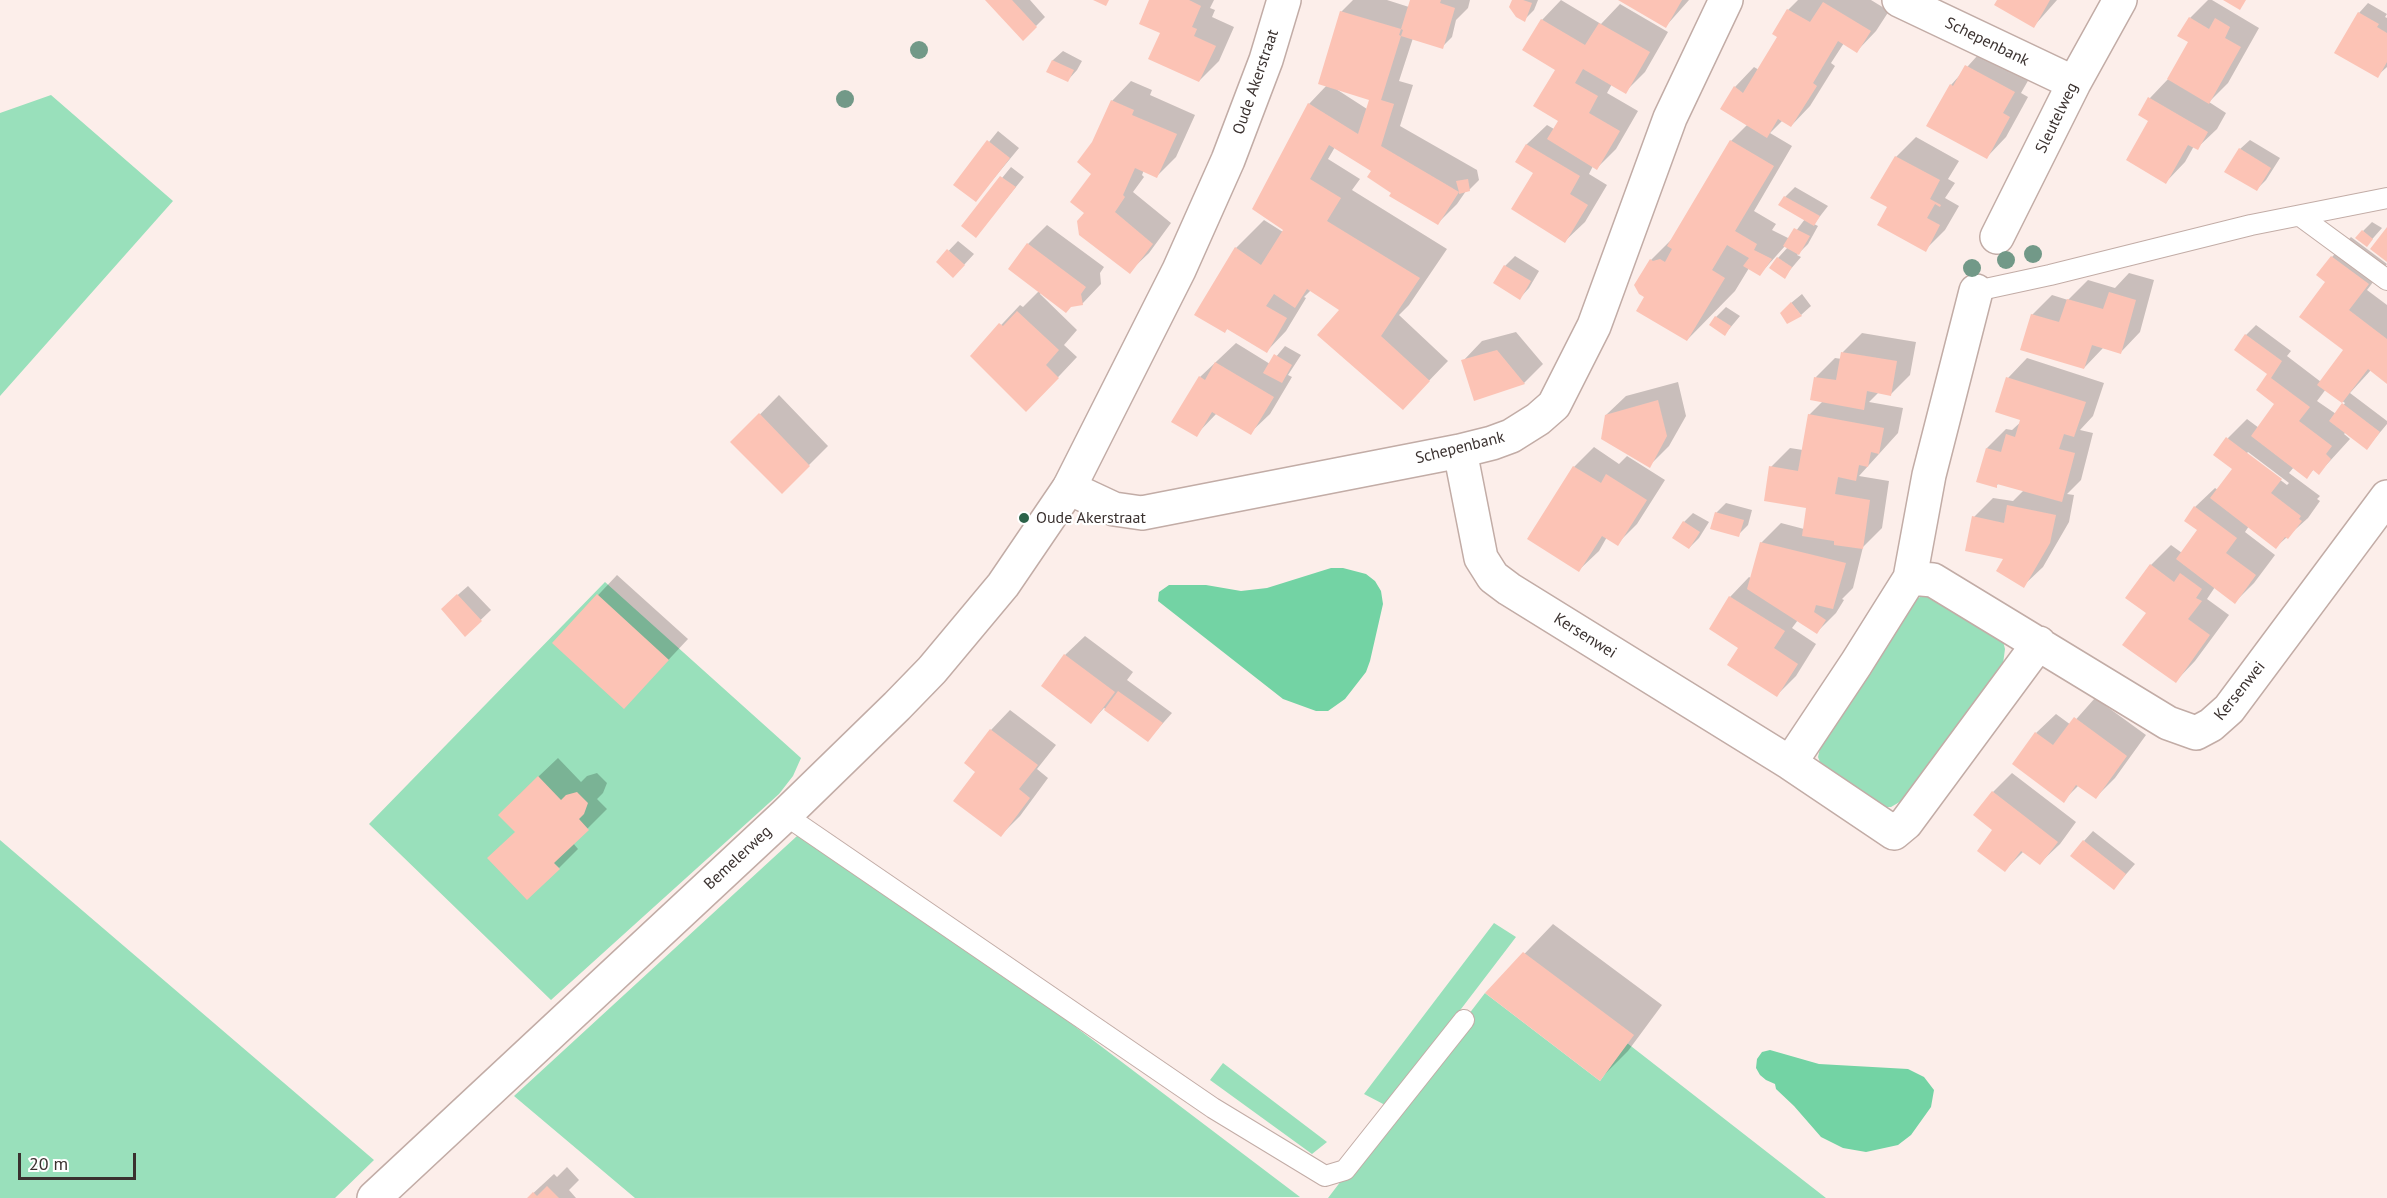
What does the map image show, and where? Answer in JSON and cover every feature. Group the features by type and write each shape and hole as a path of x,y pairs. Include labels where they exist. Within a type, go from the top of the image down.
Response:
{"street":[{"name":"Oude Akerstraat","path":"1069,488 1179,270 1219,181 1266,60 1284,0"},
{"name":"Schepenbank","path":"1069,488 1114,509 1142,513 1460,451 1511,436 1538,419 1554,405 1594,326 1670,118 1726,0"},
{"name":"Schepenbank","path":"1899,0 2074,83"},
{"name":"Sleutelweg","path":"1997,237 2074,83 2120,0"},
{"path":"1790,763 1857,664 1910,578 1929,475 1976,291"},
{"name":"Kersenwei","path":"1460,451 1481,558 1493,577 1519,596 1790,763 1894,833 1906,823 2039,643"},
{"name":"Bemelerweg","path":"374,1198 785,814 932,670 1002,585 1069,488"},
{"name":"Kersenwei","path":"1910,578 1933,580 2168,723 2196,733 2211,725 2229,709 2387,497"}],"lane":[{"path":"1976,291 2251,225 2387,198"},
{"path":"2300,216 2387,280"},
{"path":"785,814 1213,1108 1325,1176 1345,1170 1464,1020"}],"shaded area":[{"path":"51,95 173,201 0,396 0,113"},
{"path":"1331,568 1343,568 1366,574 1375,581 1381,591 1383,604 1366,672 1345,699 1328,711 1316,711 1283,699 1158,601 1159,592 1169,585 1206,585 1241,591 1267,588"},
{"path":"605,582 801,758 793,776 779,794 551,1000 369,824"},
{"path":"1922,596 1936,596 2002,637 2005,649 2003,664 1903,800 1891,807 1878,807 1822,768 1818,757 1820,748 1912,601"},
{"path":"809,825 1300,1197 635,1198 514,1096"},
{"path":"0,840 374,1160 335,1198 0,1198"},
{"path":"1494,923 1516,937 1387,1106 1364,1094"},
{"path":"1485,993 1600,1081 1627,1043 1826,1198 1328,1198"},
{"path":"1770,1050 1819,1064 1908,1069 1924,1077 1934,1090 1931,1107 1911,1135 1898,1145 1866,1152 1843,1148 1821,1137 1776,1089 1775,1084 1760,1075 1756,1068 1757,1059 1762,1052"},
{"path":"1223,1063 1327,1142 1312,1154 1210,1080"}],"building":[{"path":"985,0 1012,0 1037,27 1023,41"},
{"path":"1093,0 1109,0 1106,6"},
{"path":"1149,0 1189,0 1201,6 1192,27 1197,29 1194,36 1216,46 1199,82 1148,59 1160,33 1139,24"},
{"path":"1410,0 1441,0 1440,3 1455,8 1443,49 1401,36"},
{"path":"1512,0 1532,3 1525,22 1516,17 1509,7"},
{"path":"1618,0 1682,0 1666,28"},
{"path":"1997,0 2050,0 2034,28 1994,5"},
{"path":"2223,0 2246,0 2240,10"},
{"path":"1823,2 1871,31 1857,53 1838,41 1813,83 1817,86 1791,127 1778,119 1767,138 1720,109 1734,86 1743,93 1777,37 1772,34 1787,9 1810,22"},
{"path":"1340,11 1401,29 1399,35 1401,36 1381,100 1394,104 1381,146 1459,192 1438,225 1389,196 1391,193 1367,177 1371,171 1329,145 1310,179 1341,198 1327,221 1420,278 1381,336 1430,381 1403,410 1317,335 1339,310 1307,289 1295,308 1274,294 1266,306 1287,318 1267,353 1227,329 1225,333 1194,315 1235,247 1261,265 1283,230 1252,209 1308,103 1358,134 1369,100 1318,84"},
{"path":"2358,12 2379,24 2377,27 2387,33 2387,62 2378,78 2334,53"},
{"path":"2189,17 2209,29 2215,18 2230,27 2225,38 2241,47 2209,104 2167,79 2188,42 2177,36"},
{"path":"1541,19 1585,45 1599,23 1650,52 1626,94 1583,69 1575,83 1598,96 1589,113 1620,131 1597,170 1547,139 1558,121 1533,106 1555,70 1522,50"},
{"path":"1052,60 1074,70 1068,82 1046,72"},
{"path":"1965,65 2015,92 2003,113 2010,117 1987,159 1926,126 1950,84 1953,86"},
{"path":"2148,97 2208,132 2198,150 2188,145 2166,184 2126,160 2148,121 2138,115"},
{"path":"1111,100 1134,110 1132,115 1177,134 1157,178 1135,168 1123,195 1125,197 1115,212 1153,244 1130,274 1079,235 1077,221 1084,213 1070,202 1091,174 1077,162 1092,142"},
{"path":"987,140 1010,158 976,202 953,185"},
{"path":"1730,140 1774,166 1735,231 1757,244 1754,250 1772,259 1760,276 1743,266 1749,258 1727,245 1712,270 1725,278 1687,341 1636,311 1644,297 1639,294 1634,285 1650,259 1653,261 1660,259 1665,262 1672,249 1667,246"},
{"path":"1526,144 1580,176 1570,194 1588,205 1565,243 1511,209 1533,173 1515,162"},
{"path":"2239,148 2271,168 2257,191 2224,172"},
{"path":"1895,156 1940,180 1930,199 1941,205 1940,207 1935,204 1927,218 1940,225 1926,252 1877,225 1887,207 1870,198"},
{"path":"1000,176 1016,187 976,238 961,226"},
{"path":"1468,179 1470,191 1459,194 1456,181"},
{"path":"1784,196 1820,216 1814,226 1778,205"},
{"path":"2387,227 2387,262 2370,249"},
{"path":"1794,228 1810,236 1799,255 1783,246"},
{"path":"2362,230 2373,239 2367,247 2355,238"},
{"path":"1027,243 1086,287 1081,294 1083,305 1071,307 1066,313 1008,269"},
{"path":"947,249 965,265 953,278 936,262"},
{"path":"2331,256 2369,284 2349,310 2387,339 2387,384 2368,369 2342,403 2317,385 2343,350 2299,317 2325,282 2316,275"},
{"path":"1777,257 1792,267 1785,279 1769,268"},
{"path":"1504,265 1531,281 1520,300 1493,283"},
{"path":"2109,292 2136,300 2121,354 2092,345 2084,369 2020,350 2031,314 2059,322 2067,299 2103,309"},
{"path":"1791,302 1802,316 1787,324 1780,313"},
{"path":"1017,311 1059,350 1046,365 1059,378 1026,412 970,356 999,323 1003,326"},
{"path":"1715,316 1731,326 1725,336 1709,325"},
{"path":"2245,334 2282,361 2271,378 2310,407 2299,421 2332,446 2326,454 2331,459 2319,475 2313,470 2307,479 2251,436 2274,404 2256,390 2267,374 2234,350"},
{"path":"1497,350 1525,384 1474,401 1461,360"},
{"path":"1841,352 1897,361 1891,396 1867,391 1864,410 1810,400 1814,377 1836,380"},
{"path":"1274,354 1292,365 1282,383 1263,373"},
{"path":"1215,362 1274,397 1251,435 1212,412 1197,437 1171,422 1199,376 1205,380"},
{"path":"2006,377 2086,402 2074,437 2064,434 2059,449 2075,453 2062,502 1997,484 1997,488 1976,482 1986,448 2001,452 2006,434 2015,437 2020,420 1995,412"},
{"path":"1658,400 1667,436 1650,468 1601,439 1605,415"},
{"path":"2342,403 2380,432 2367,450 2329,421"},
{"path":"759,413 810,466 782,494 730,442"},
{"path":"1808,414 1884,428 1879,454 1871,452 1868,467 1859,465 1856,481 1838,477 1835,494 1870,500 1863,549 1834,545 1834,541 1802,536 1806,508 1764,501 1769,466 1798,471"},
{"path":"2226,437 2282,479 2271,493 2301,516 2299,519 2302,521 2288,539 2285,537 2276,549 2210,498 2232,469 2213,455"},
{"path":"1573,466 1601,483 1606,474 1647,500 1618,546 1602,536 1579,572 1527,539"},
{"path":"2007,505 2056,515 2050,543 2024,588 1996,571 2003,559 1965,551 1972,516 2004,523"},
{"path":"2194,506 2237,538 2226,553 2256,575 2235,604 2176,559 2197,530 2184,521"},
{"path":"1715,512 1744,520 1739,537 1710,529"},
{"path":"1683,521 1700,532 1689,549 1672,538"},
{"path":"1760,542 1846,563 1833,609 1816,605 1814,612 1826,620 1817,634 1747,589"},
{"path":"2150,564 2174,582 2180,573 2202,589 2196,598 2202,601 2188,619 2210,635 2176,683 2122,645 2146,613 2125,598"},
{"path":"457,594 482,621 465,637 441,609"},
{"path":"597,594 669,660 624,709 552,643"},
{"path":"1729,596 1785,631 1774,648 1798,664 1777,697 1727,665 1738,648 1709,629"},
{"path":"1064,654 1115,692 1091,724 1041,686"},
{"path":"1118,691 1163,723 1148,742 1104,710"},
{"path":"2074,717 2127,756 2096,799 2076,785 2064,803 2012,764 2035,732 2053,745"},
{"path":"990,729 1038,765 1019,789 1030,798 1001,837 953,801 975,772 964,763"},
{"path":"538,776 561,800 566,795 577,792 588,803 584,814 579,819 589,830 554,863 560,869 527,900 487,858 515,832 498,815"},
{"path":"1992,791 2058,842 2040,865 2021,851 2005,872 1977,851 1992,830 1973,815"},
{"path":"2083,840 2126,874 2114,890 2070,856"},
{"path":"1523,952 1634,1035 1600,1081 1485,993"},
{"path":"547,1186 559,1198 527,1198 533,1192 537,1196"}],"place":[{"name":"Oude Akerstraat","path":"1024,518"}]}
